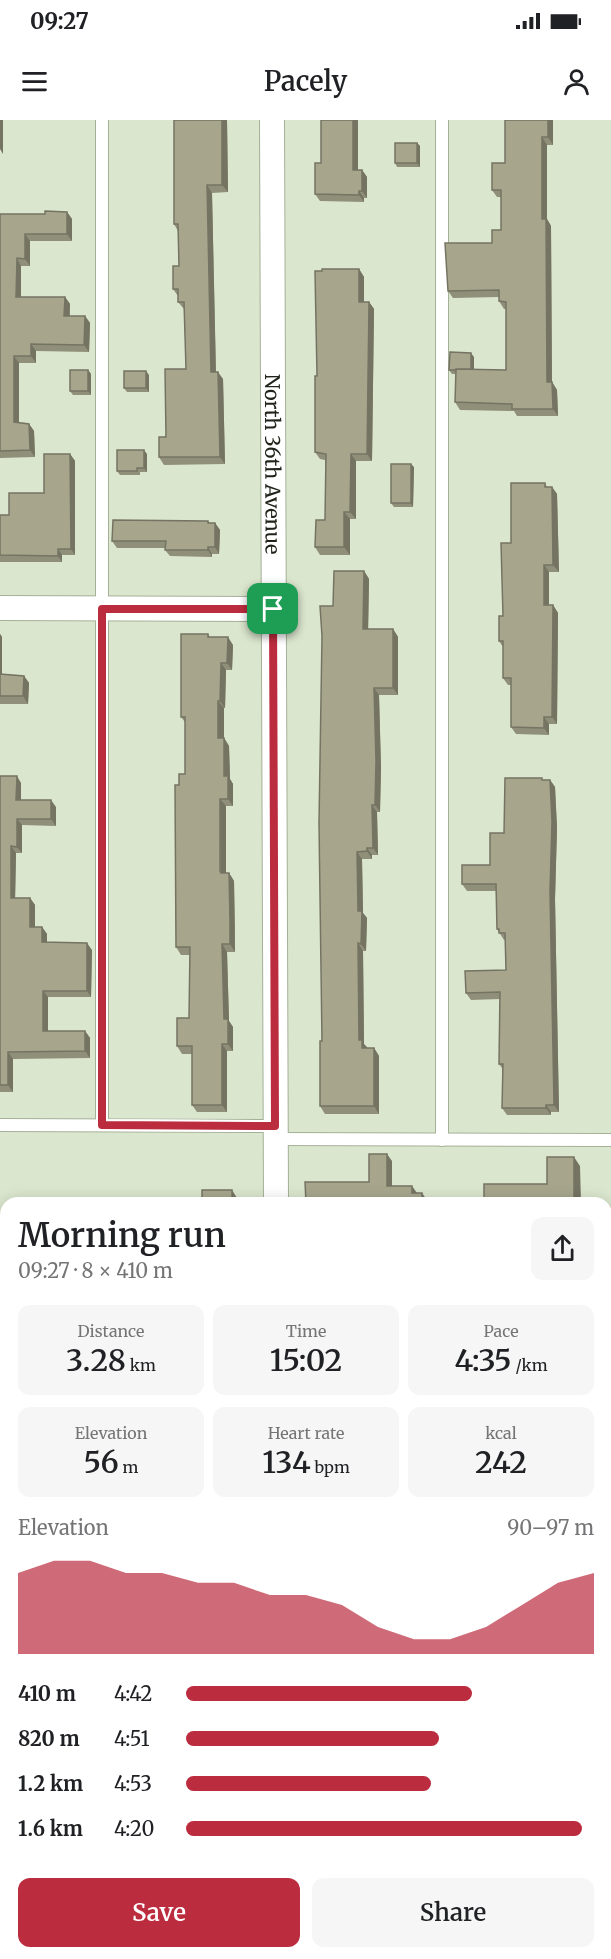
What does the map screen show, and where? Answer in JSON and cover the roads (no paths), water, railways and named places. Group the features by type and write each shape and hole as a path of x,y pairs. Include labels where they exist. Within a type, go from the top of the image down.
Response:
{"street":[{"name":"North 36th Avenue","path":"272,120 276,1197"},
{"path":"0,608 273,609"}],"lane":[{"path":"102,120 102,1125"},
{"path":"441,120 442,1140"},
{"path":"0,1125 102,1125 442,1140 611,1140"}]}
